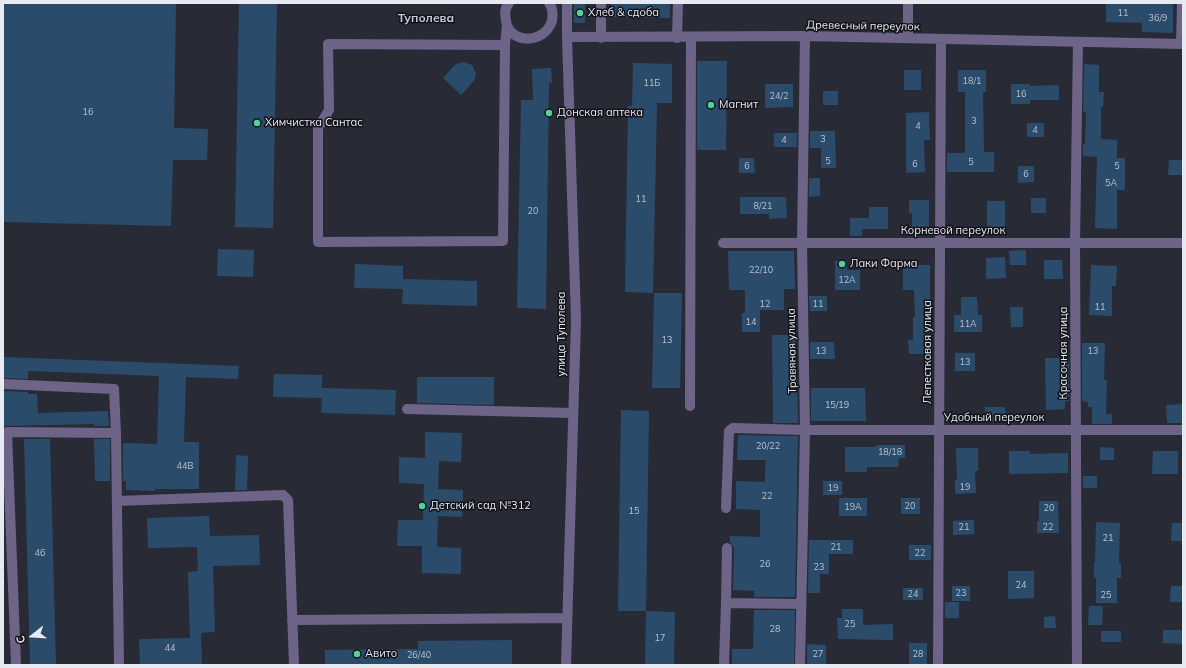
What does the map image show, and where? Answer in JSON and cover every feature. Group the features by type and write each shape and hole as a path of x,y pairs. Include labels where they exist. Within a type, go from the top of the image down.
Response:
{"street":[{"path":"505,45 328,44 330,110 318,128 318,242 503,241 506,25 505,12 509,3"},
{"path":"549,3 553,16 567,37"},
{"name":"улица Туполева","path":"566,665 576,320 567,3"},
{"path":"601,3 601,38"},
{"path":"677,38 678,3"},
{"path":"908,3 908,38"},
{"path":"1182,3 1182,44"},
{"path":"506,25 514,34 526,39 540,37 549,28 553,16"},
{"name":"Древесный переулок","path":"567,37 677,38 805,36 1182,44"},
{"name":"Травяная улица","path":"800,665 805,430 802,243 805,36"},
{"path":"690,406 691,37"},
{"name":"Лепестковая улица","path":"938,665 941,39"},
{"name":"Красочная улица","path":"1077,665 1075,243 1078,42"},
{"name":"Корневой переулок","path":"723,243 1183,243"},
{"path":"3,384 114,389 116,433 119,665"},
{"path":"407,409 573,413"},
{"name":"Удобный переулок","path":"726,508 730,429 1183,430"},
{"path":"16,665 7,432 116,433"},
{"path":"117,501 283,495 288,500 294,665"},
{"path":"724,665 727,548"},
{"path":"726,603 801,604"},
{"path":"292,620 567,618"}],"building":[{"path":"3,3 176,3 174,128 208,129 207,160 173,160 171,226 3,222"},
{"path":"239,3 277,3 273,228 235,227"},
{"name":"Хлеб & сдоба","path":"574,3 585,3 585,23 574,23"},
{"path":"611,3 670,3 670,18 611,17"},
{"path":"1106,3 1173,3 1173,33 1142,32 1142,23 1106,22"},
{"name":"Магнит","path":"697,61 727,61 726,150 697,150"},
{"path":"464,62 472,65 476,73 474,81 461,95 443,78 456,64"},
{"path":"633,63 672,64 672,103 657,103 653,293 625,292 628,106 632,106"},
{"path":"1084,64 1099,65 1099,92 1104,92 1103,107 1101,107 1101,139 1117,140 1117,158 1125,158 1125,190 1117,190 1117,229 1095,228 1097,157 1083,156 1086,112 1083,112"},
{"path":"551,68 552,83 549,83 546,309 517,308 521,100 533,100 532,69"},
{"path":"904,70 921,70 921,90 904,90"},
{"path":"958,70 986,70 986,92 983,92 984,152 994,152 994,172 947,172 947,153 965,153 965,92 958,92"},
{"path":"765,84 793,84 793,107 765,108"},
{"path":"1011,84 1030,84 1030,86 1059,85 1059,100 1030,100 1030,104 1011,104"},
{"path":"823,91 838,91 838,105 823,105"},
{"path":"929,112 930,140 924,140 925,172 906,173 906,113"},
{"path":"1027,123 1044,123 1044,137 1027,137"},
{"path":"810,131 835,131 836,168 821,168 821,148 810,148"},
{"path":"774,133 797,133 797,147 774,147"},
{"path":"739,158 754,158 755,173 739,173"},
{"path":"1169,160 1183,160 1183,175 1168,175"},
{"path":"1018,166 1034,166 1034,182 1018,183"},
{"path":"809,178 820,178 820,196 809,197"},
{"path":"740,197 786,197 787,218 769,219 769,214 740,214"},
{"path":"1031,198 1046,198 1046,213 1031,213"},
{"path":"909,200 929,200 929,227 912,227 912,213 909,213"},
{"path":"987,201 1005,201 1005,231 987,231"},
{"path":"869,207 888,207 888,229 862,229 862,236 850,236 850,218 869,218"},
{"path":"218,249 254,250 253,277 217,276"},
{"path":"1026,250 1026,265 1010,265 1009,251"},
{"path":"728,251 794,251 795,289 784,289 784,310 760,310 760,332 742,332 742,313 745,313 745,290 729,290"},
{"path":"1005,257 1006,278 986,279 986,258"},
{"path":"1044,260 1062,260 1063,279 1044,279"},
{"path":"835,261 847,261 847,270 860,270 860,290 835,290"},
{"path":"355,264 403,266 403,279 477,281 477,306 402,304 403,289 354,288"},
{"path":"903,265 930,265 930,309 928,309 928,333 925,333 925,354 909,354 908,340 913,340 913,317 915,317 914,290 903,290"},
{"path":"1091,265 1117,266 1116,286 1112,286 1112,316 1089,315"},
{"path":"654,293 682,293 680,388 652,388"},
{"path":"809,296 827,296 827,311 810,311"},
{"path":"961,297 977,297 978,315 982,315 982,332 954,332 954,315 961,315"},
{"path":"1010,307 1023,307 1023,327 1011,327"},
{"path":"772,335 796,335 798,423 773,423"},
{"path":"810,342 834,342 835,359 810,359"},
{"path":"1082,343 1105,343 1104,380 1107,380 1106,414 1112,414 1112,424 1092,424 1092,407 1088,407 1088,402 1082,401"},
{"path":"955,353 975,353 975,371 955,371"},
{"path":"3,357 239,366 238,379 186,377 184,442 199,442 199,489 155,489 155,491 126,490 126,481 123,481 123,443 157,444 159,376 28,371 28,379 3,378"},
{"path":"1045,358 1069,358 1069,401 1065,401 1065,409 1046,410"},
{"path":"274,374 322,375 322,388 396,390 395,415 321,413 322,398 273,397"},
{"path":"417,377 494,377 494,405 417,403"},
{"path":"811,388 865,388 866,421 811,421"},
{"path":"3,391 28,392 28,394 37,394 38,413 108,411 109,426 94,426 94,424 3,426"},
{"path":"1183,404 1183,423 1167,423 1166,405"},
{"path":"985,407 1005,407 1006,421 985,422"},
{"path":"621,410 649,411 646,611 618,611"},
{"path":"425,432 462,433 461,462 439,461 438,489 463,490 462,517 438,516 437,547 461,548 461,574 422,573 422,546 397,546 398,520 423,520 424,484 399,483 399,457 425,458"},
{"path":"738,435 798,436 795,597 754,597 754,591 733,590 734,548 730,542 730,536 760,537 760,510 736,509 736,481 765,482 766,460 737,460"},
{"path":"24,439 50,439 56,665 30,665"},
{"path":"94,439 110,439 110,481 95,481"},
{"path":"876,445 905,445 905,458 899,458 898,467 867,467 867,472 845,472 845,447 876,447"},
{"path":"1100,447 1114,448 1114,460 1100,460"},
{"path":"956,448 978,448 978,471 975,471 976,493 955,494 955,480 957,480"},
{"path":"1009,451 1030,451 1030,454 1068,453 1068,473 1009,474"},
{"path":"1153,451 1178,451 1178,474 1152,474"},
{"path":"236,455 248,456 247,490 235,490"},
{"path":"1083,476 1097,476 1097,488 1083,488"},
{"path":"823,481 842,481 842,495 823,495"},
{"path":"839,498 867,498 867,516 839,516"},
{"path":"901,498 920,498 920,514 901,514"},
{"path":"1039,501 1058,501 1059,533 1037,533 1037,521 1039,521"},
{"path":"209,516 210,536 259,535 260,565 213,566 215,632 201,633 202,665 140,665 139,639 190,638 188,572 198,571 197,547 148,548 147,518"},
{"path":"974,520 974,534 953,535 953,521"},
{"path":"1096,522 1120,523 1119,563 1121,563 1121,578 1117,578 1117,603 1096,603 1096,578 1094,578 1094,562"},
{"path":"1172,523 1183,523 1183,541 1171,541"},
{"path":"809,540 853,540 853,554 829,554 829,574 820,574 820,593 808,593"},
{"path":"909,545 931,545 931,560 909,560"},
{"path":"1008,571 1034,571 1034,598 1008,599"},
{"path":"952,586 970,586 970,601 952,601"},
{"path":"1171,586 1183,586 1183,602 1170,602"},
{"path":"903,588 923,588 923,600 903,600"},
{"path":"945,602 959,602 959,618 945,618"},
{"path":"1089,606 1103,606 1102,625 1088,625"},
{"path":"842,609 863,609 863,625 893,624 893,640 838,639 837,618 842,618"},
{"path":"754,610 795,610 794,665 732,665 732,649 753,649"},
{"path":"646,611 675,612 674,665 645,665"},
{"path":"1055,616 1056,628 1044,628 1044,617"},
{"path":"1163,630 1183,630 1183,644 1163,643"},
{"path":"1101,631 1121,631 1121,642 1101,642"},
{"path":"512,640 512,664 506,665 325,665 325,650 418,649 418,641"},
{"path":"909,643 927,643 927,665 909,665"},
{"path":"807,644 826,645 826,664 807,664"}],"place":[{"name":"Хлеб & сдоба","path":"580,13"},
{"name":"Магнит","path":"711,105"},
{"name":"Донская аптека","path":"549,113"},
{"name":"Химчистка Сантас","path":"257,123"},
{"name":"Лаки Фарма","path":"842,264"},
{"name":"Детский сад №312","path":"422,506"},
{"name":"Авито","path":"357,654"}],"district":[{"name":"Туполева","path":"426,18"}]}
